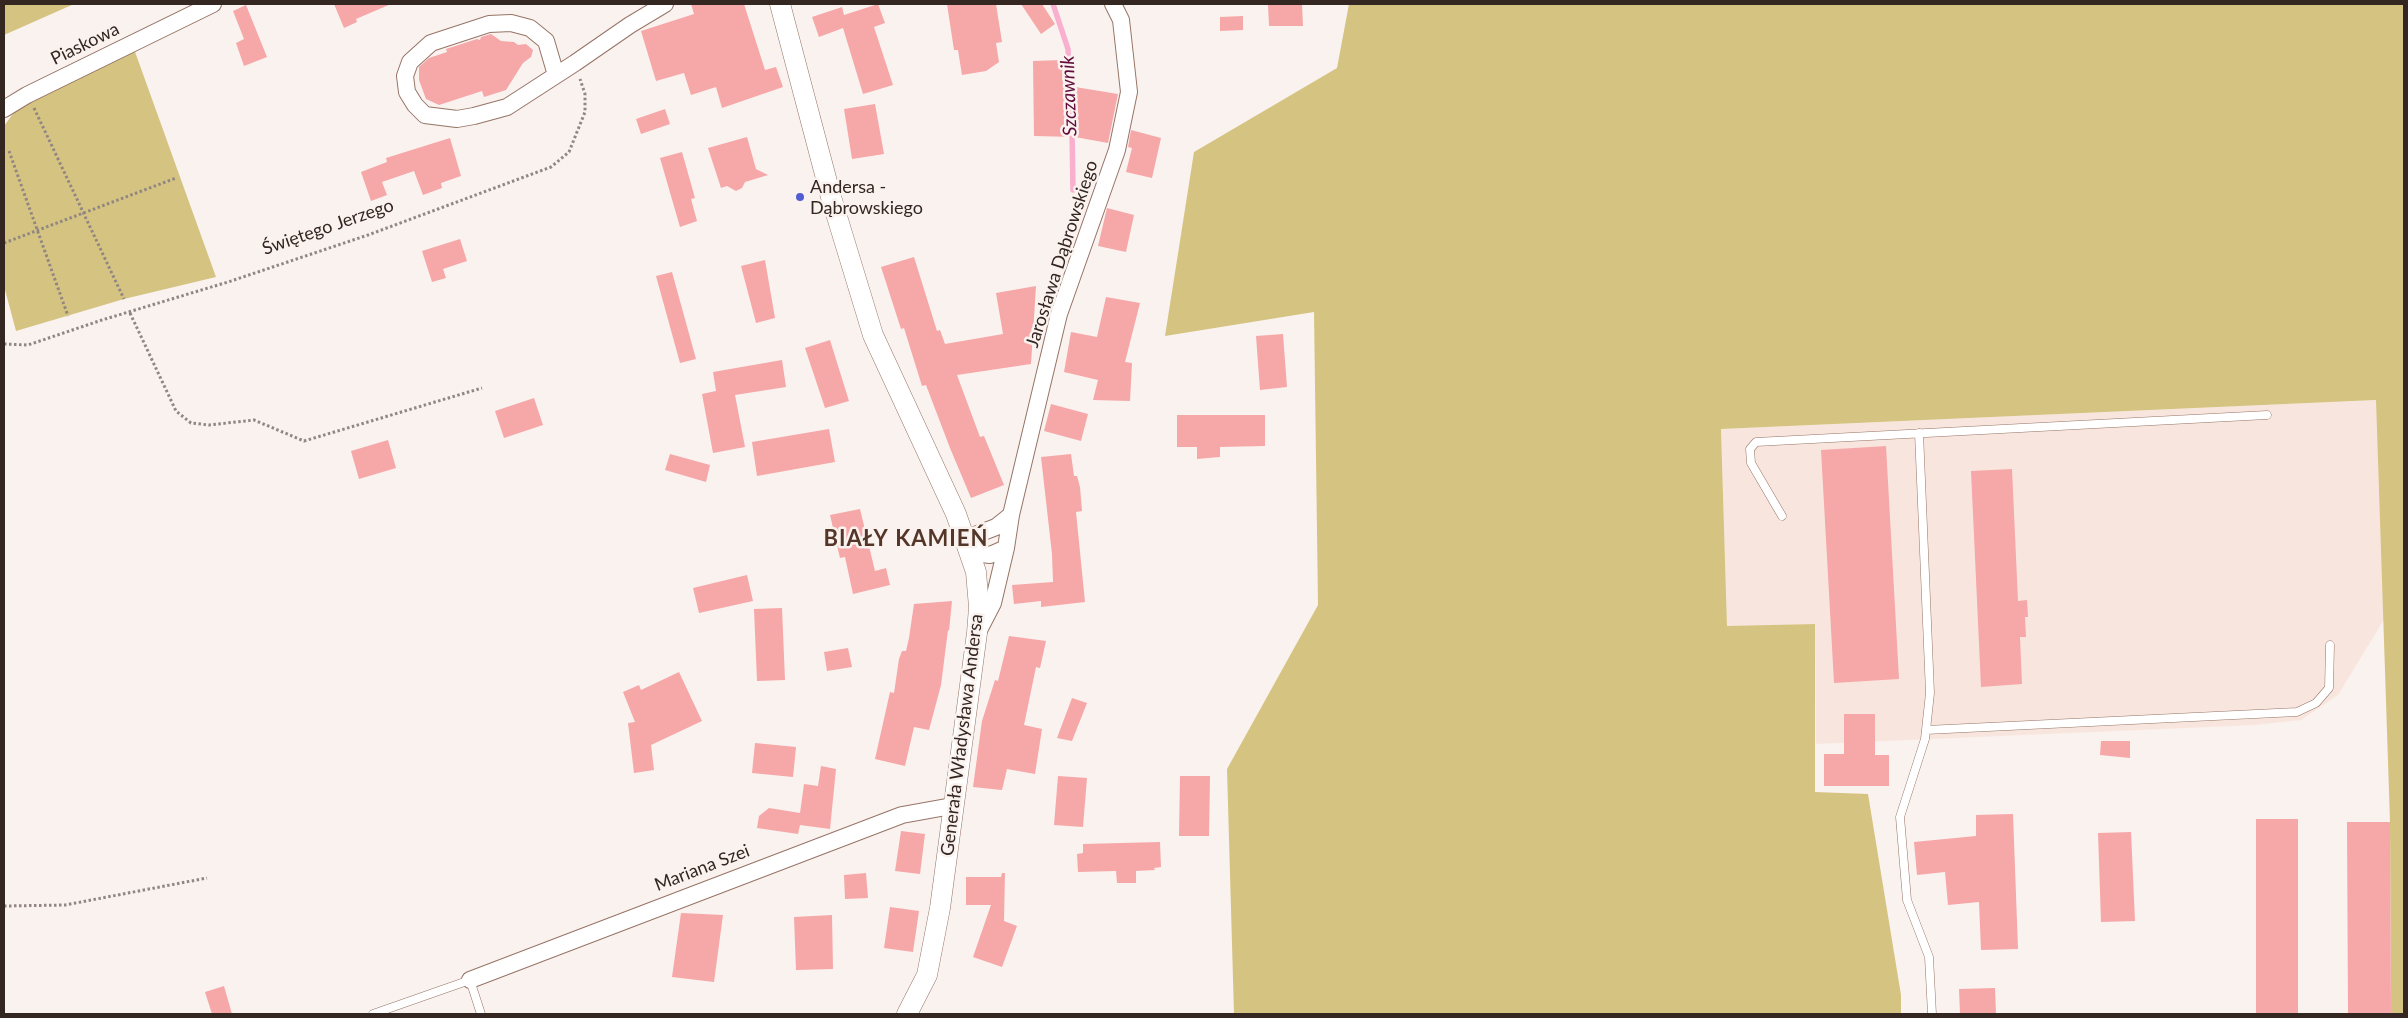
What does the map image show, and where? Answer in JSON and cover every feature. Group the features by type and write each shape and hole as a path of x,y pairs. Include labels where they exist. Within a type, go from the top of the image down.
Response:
{"street":[{"name":"Piaskowa","path":"4,109 28,95 213,4"},
{"path":"556,75 546,41 530,28 511,23 489,24 431,43 410,62 405,76 407,92 414,105 425,115 457,119 507,107 665,4"},
{"name":"Generała Władysława Andersa","path":"780,4 831,198 873,335 956,514 976,572 979,607 977,633 952,806 940,908 927,975 907,1014"},
{"name":"Jarosława Dąbrowskiego","path":"977,633 993,603 1006,548 1011,515 1059,314 1117,150 1129,92 1121,20 1113,4"},
{"path":"1006,548 990,556 982,554 965,539 996,527 1011,515"},
{"name":"Mariana Szei","path":"470,980 902,815 952,806"}],"lane":[{"path":"1782,516 1751,463 1750,449 1752,444 1756,442 2267,415"},
{"path":"1919,433 1930,693 1926,730 1913,782 1900,817 1907,900 1929,957 1932,1014"},
{"path":"1926,730 2297,712 2316,703 2329,688 2330,645"},
{"path":"373,1014 470,980 481,1014"}],"path":[{"name":"Świętego Jerzego","path":"4,344 28,345 102,320 130,313 340,244 551,167 569,152 585,112 585,94 575,63"},
{"path":"32,103 124,300"},
{"path":"9,151 68,316"},
{"path":"4,243 176,178"},
{"path":"130,313 176,411 191,423 209,425 254,420 304,442 482,388"},
{"path":"4,906 66,905 207,878"}],"shaded area":[{"path":"4,4 74,4 4,35"},
{"path":"1349,4 2404,4 2404,1014 2391,1014 2390,822 2376,400 1721,429 1727,626 1815,624 1815,792 1868,794 1901,995 1901,1014 1234,1014 1227,769 1318,605 1314,312 1165,336 1194,152 1337,68"},
{"path":"134,49 216,277 124,299 16,331 4,286 4,126 15,111 36,95"},
{"path":"2377,400 2385,618 2338,695 2301,720 2255,725 1816,744 1815,624 1727,627 1721,429"}],"building":[{"path":"334,4 391,4 356,19 357,22 344,28"},
{"path":"691,4 744,4 765,70 776,67 783,87 722,108 716,87 691,95 684,73 656,81 641,31 694,14"},
{"path":"878,4 885,23 874,27 893,85 863,94 843,28 819,37 812,17 842,7 844,15"},
{"path":"947,4 996,4 1002,42 996,43 999,62 986,71 962,75 958,50 954,50"},
{"path":"1021,4 1042,4 1055,24 1041,34"},
{"path":"1268,4 1302,4 1303,26 1269,26"},
{"path":"246,5 267,57 244,66 236,43 244,39 233,11"},
{"path":"1243,16 1243,30 1220,31 1220,17"},
{"path":"491,34 501,41 514,42 518,45 526,44 533,50 531,57 523,63 506,90 484,97 482,91 439,105 426,99 419,80 419,67 429,58 447,52 446,49 477,39 480,40 481,37"},
{"path":"1062,60 1063,85 1118,94 1108,143 1075,137 1034,136 1033,61"},
{"path":"875,104 884,154 852,159 844,109"},
{"path":"665,109 670,124 641,134 636,119"},
{"path":"1131,130 1161,138 1152,178 1126,172 1132,148 1128,147"},
{"path":"747,137 756,169 768,175 745,182 742,188 736,191 727,186 721,188 708,148"},
{"path":"450,138 461,176 441,183 442,188 423,195 414,171 382,182 387,195 371,201 361,172 387,162 386,158"},
{"path":"682,152 695,198 691,199 697,221 680,227 660,158"},
{"path":"1107,208 1134,215 1126,252 1098,246"},
{"path":"460,239 467,261 443,269 446,278 432,282 422,251"},
{"path":"914,257 937,331 940,330 945,344 1003,334 996,293 1036,286 1031,364 957,375 980,437 984,436 1004,485 971,498 926,385 922,386 904,328 901,329 881,267"},
{"path":"765,260 775,318 756,323 741,266"},
{"path":"672,272 696,359 680,363 656,276"},
{"path":"1106,297 1140,303 1125,362 1132,363 1130,401 1093,400 1098,380 1064,372 1071,332 1097,337"},
{"path":"1283,334 1287,387 1260,390 1256,336"},
{"path":"830,340 849,401 825,408 805,348"},
{"path":"782,360 786,387 735,395 745,447 713,453 702,394 716,391 713,372"},
{"path":"534,398 543,425 504,438 495,411"},
{"path":"1051,404 1088,414 1081,441 1044,431"},
{"path":"1177,415 1265,415 1265,446 1220,447 1220,457 1197,459 1197,447 1177,447"},
{"path":"829,429 835,462 757,476 752,442"},
{"path":"388,440 396,468 359,479 351,451"},
{"path":"1886,446 1899,679 1834,683 1821,450"},
{"path":"670,454 710,465 706,482 665,470"},
{"path":"1071,454 1074,476 1077,476 1080,487 1082,511 1076,512 1085,602 1041,607 1041,601 1014,604 1012,585 1053,582 1052,554 1041,457"},
{"path":"2012,469 2018,601 2027,600 2028,617 2025,617 2026,637 2020,637 2022,684 1981,687 1971,471"},
{"path":"860,509 875,571 886,568 890,585 853,594 845,557 840,558 830,515"},
{"path":"747,575 753,601 699,613 693,588"},
{"path":"952,601 941,685 929,730 914,727 905,766 875,759 890,692 894,693 899,659 902,651 906,651 914,604"},
{"path":"782,608 785,680 757,681 754,609"},
{"path":"1009,636 1046,641 1040,668 1036,667 1024,725 1042,729 1035,774 1007,769 1002,790 973,787 982,721 995,680 998,681"},
{"path":"848,648 852,667 827,671 824,652"},
{"path":"679,672 702,721 651,745 654,770 634,773 628,723 635,722 623,692 639,685 641,690"},
{"path":"1072,698 1087,703 1072,741 1057,738"},
{"path":"1844,714 1875,714 1875,755 1889,755 1889,786 1824,786 1824,754 1844,754"},
{"path":"2101,741 2130,741 2130,758 2100,755"},
{"path":"755,743 796,747 793,777 752,773"},
{"path":"821,766 836,769 830,829 800,825 798,834 757,828 759,816 769,808 800,813 804,784 818,786"},
{"path":"1058,776 1087,778 1083,827 1054,825"},
{"path":"1180,776 1210,776 1209,836 1179,836"},
{"path":"2013,814 2018,949 1981,950 1979,902 1948,905 1945,872 1917,875 1914,842 1976,836 1976,815"},
{"path":"2256,819 2298,819 2298,1014 2256,1014"},
{"path":"2347,822 2390,822 2391,1014 2348,1014"},
{"path":"901,831 925,834 920,874 895,871"},
{"path":"2131,832 2135,921 2101,922 2098,833"},
{"path":"1160,842 1161,867 1154,868 1155,870 1136,871 1136,883 1117,883 1116,871 1078,872 1077,854 1083,853 1083,844"},
{"path":"866,873 868,898 845,899 844,875"},
{"path":"1002,873 1005,873 1004,921 1017,926 1002,967 973,957 991,905 966,905 966,877 1001,877"},
{"path":"890,907 919,911 913,952 884,948"},
{"path":"681,913 723,915 714,982 672,977"},
{"path":"832,915 833,969 796,970 794,917"},
{"path":"224,986 232,1014 212,1014 205,992"},
{"path":"1995,988 1996,1014 1960,1014 1959,989"}],"waterway":[{"name":"Szczawnik","path":"1053,4 1068,49 1070,93"},
{"name":"Szczawnik","path":"1072,130 1073,190"}],"place":[{"name":"Andersa - Dąbrowskiego","path":"800,197"}],"district":[{"name":"BIAŁY KAMIEŃ","path":"906,539"}]}
